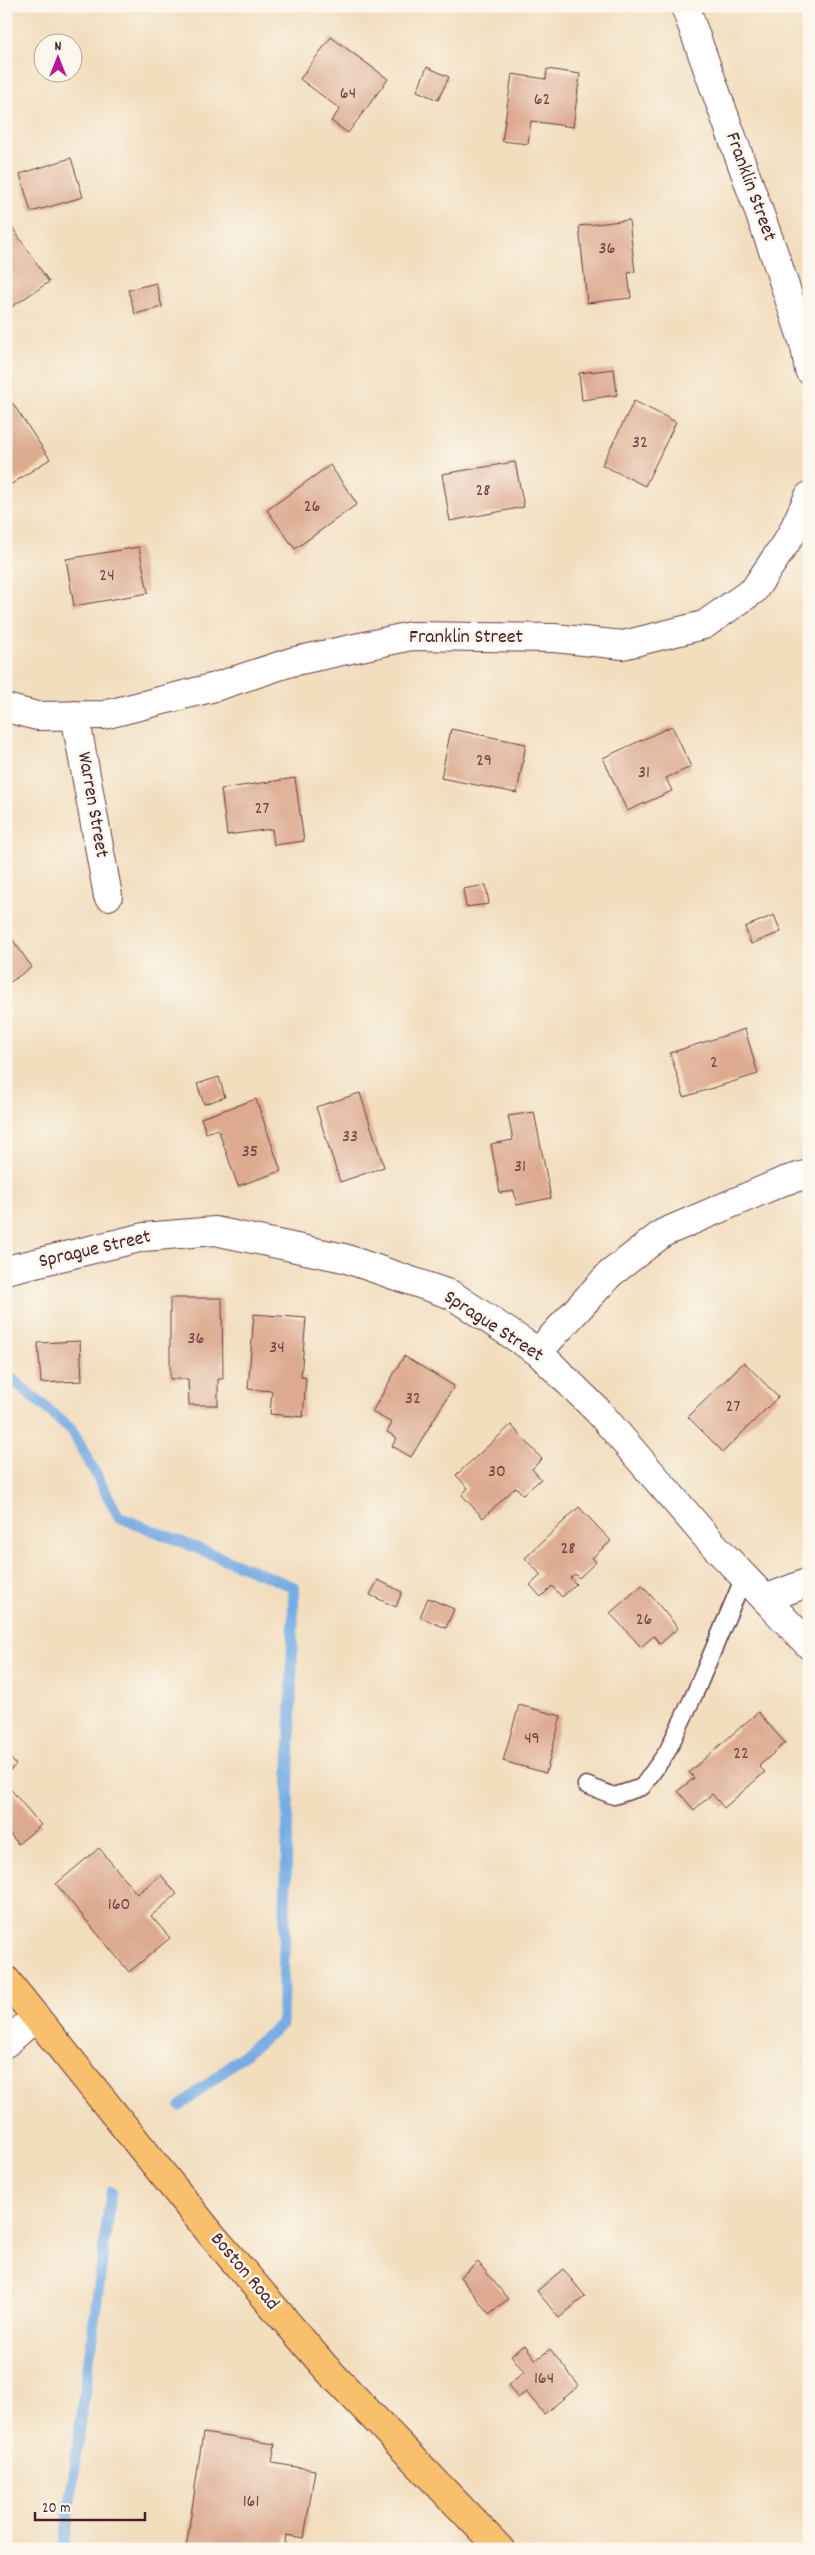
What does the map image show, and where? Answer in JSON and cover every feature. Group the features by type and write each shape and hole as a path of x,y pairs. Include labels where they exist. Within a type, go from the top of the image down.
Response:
{"main road":[{"name":"Boston Road","path":"6,1980 212,2234 326,2368 500,2549"}],"street":[{"name":"Franklin Street","path":"684,6 776,258 805,347 809,370"},
{"name":"Franklin Street","path":"6,708 37,716 104,715 215,686 291,662 411,636 554,638 622,645 704,625 754,590 792,535 809,496"},
{"name":"Warren Street","path":"75,715 108,896"},
{"path":"538,1352 610,1274 662,1233 784,1181 809,1174"},
{"name":"Sprague Street","path":"6,1270 144,1237 215,1231 344,1258 452,1295 538,1352 598,1411 744,1577 809,1646"},
{"path":"764,1598 809,1582"},
{"path":"6,2043 36,2017"}],"lane":[{"path":"586,1785 614,1796 642,1787 667,1752 695,1693 744,1577"}],"building":[{"path":"331,37 388,79 348,133 331,121 340,109 300,79"},
{"path":"427,67 449,77 438,100 417,91"},
{"path":"547,69 580,74 573,127 531,121 528,144 502,141 512,74 546,79"},
{"path":"71,158 83,197 31,212 20,174"},
{"path":"629,220 635,272 628,273 631,298 587,303 579,226"},
{"path":"8,221 49,282 7,310 6,222"},
{"path":"156,283 162,307 135,314 128,290"},
{"path":"614,369 617,395 582,400 579,373"},
{"path":"9,398 50,459 10,485 6,479 6,400"},
{"path":"634,401 676,422 645,486 602,465"},
{"path":"515,462 524,507 450,521 442,474"},
{"path":"330,465 357,504 295,549 267,510"},
{"path":"139,547 148,593 74,606 66,559"},
{"path":"672,726 691,767 666,778 672,791 627,811 603,758"},
{"path":"451,729 526,744 517,793 441,778"},
{"path":"295,778 304,841 274,845 272,829 227,835 221,789"},
{"path":"486,885 489,904 466,907 463,889"},
{"path":"774,915 781,932 751,944 745,927"},
{"path":"6,931 32,967 6,985"},
{"path":"745,1029 758,1074 684,1097 670,1053"},
{"path":"219,1077 225,1097 204,1104 197,1084"},
{"path":"360,1093 384,1167 340,1182 316,1107"},
{"path":"256,1099 281,1171 238,1186 218,1129 206,1133 201,1118"},
{"path":"534,1112 551,1198 517,1205 514,1191 500,1193 491,1144 513,1140 508,1116"},
{"path":"170,1298 222,1298 223,1379 218,1379 218,1405 189,1405 188,1379 170,1379"},
{"path":"254,1314 306,1318 301,1377 306,1378 303,1417 270,1414 272,1391 248,1389"},
{"path":"80,1341 82,1381 41,1383 38,1343"},
{"path":"404,1356 454,1386 411,1457 392,1446 397,1438 387,1432 392,1423 372,1412"},
{"path":"744,1362 778,1397 723,1452 688,1417"},
{"path":"511,1425 542,1459 532,1469 541,1479 523,1495 516,1487 483,1518 462,1495 468,1488 456,1475"},
{"path":"579,1507 611,1541 592,1558 596,1562 579,1578 575,1574 570,1578 576,1584 562,1597 552,1586 541,1597 530,1585 541,1575 525,1558"},
{"path":"378,1580 402,1592 396,1607 370,1595"},
{"path":"642,1585 678,1628 660,1644 654,1636 641,1647 610,1613"},
{"path":"428,1598 454,1609 446,1628 420,1617"},
{"path":"519,1705 561,1716 546,1773 503,1761"},
{"path":"758,1712 785,1743 759,1766 765,1772 724,1808 712,1794 694,1810 678,1791 694,1778 689,1772"},
{"path":"6,1753 16,1765 6,1774"},
{"path":"6,1784 41,1825 18,1844 6,1829"},
{"path":"99,1848 137,1894 161,1875 177,1894 151,1916 170,1938 129,1972 56,1884"},
{"path":"478,2262 508,2299 489,2314 460,2277"},
{"path":"563,2269 585,2296 559,2318 537,2291"},
{"path":"525,2345 536,2360 550,2349 579,2386 544,2414 526,2392 518,2398 508,2385 524,2372 511,2355"},
{"path":"203,2433 275,2444 272,2463 315,2470 304,2538 286,2535 284,2549 186,2549"}],"waterway":[{"path":"6,1374 72,1430 119,1517 294,1587 282,2024 180,2106"},
{"path":"64,2549 111,2192"}]}
